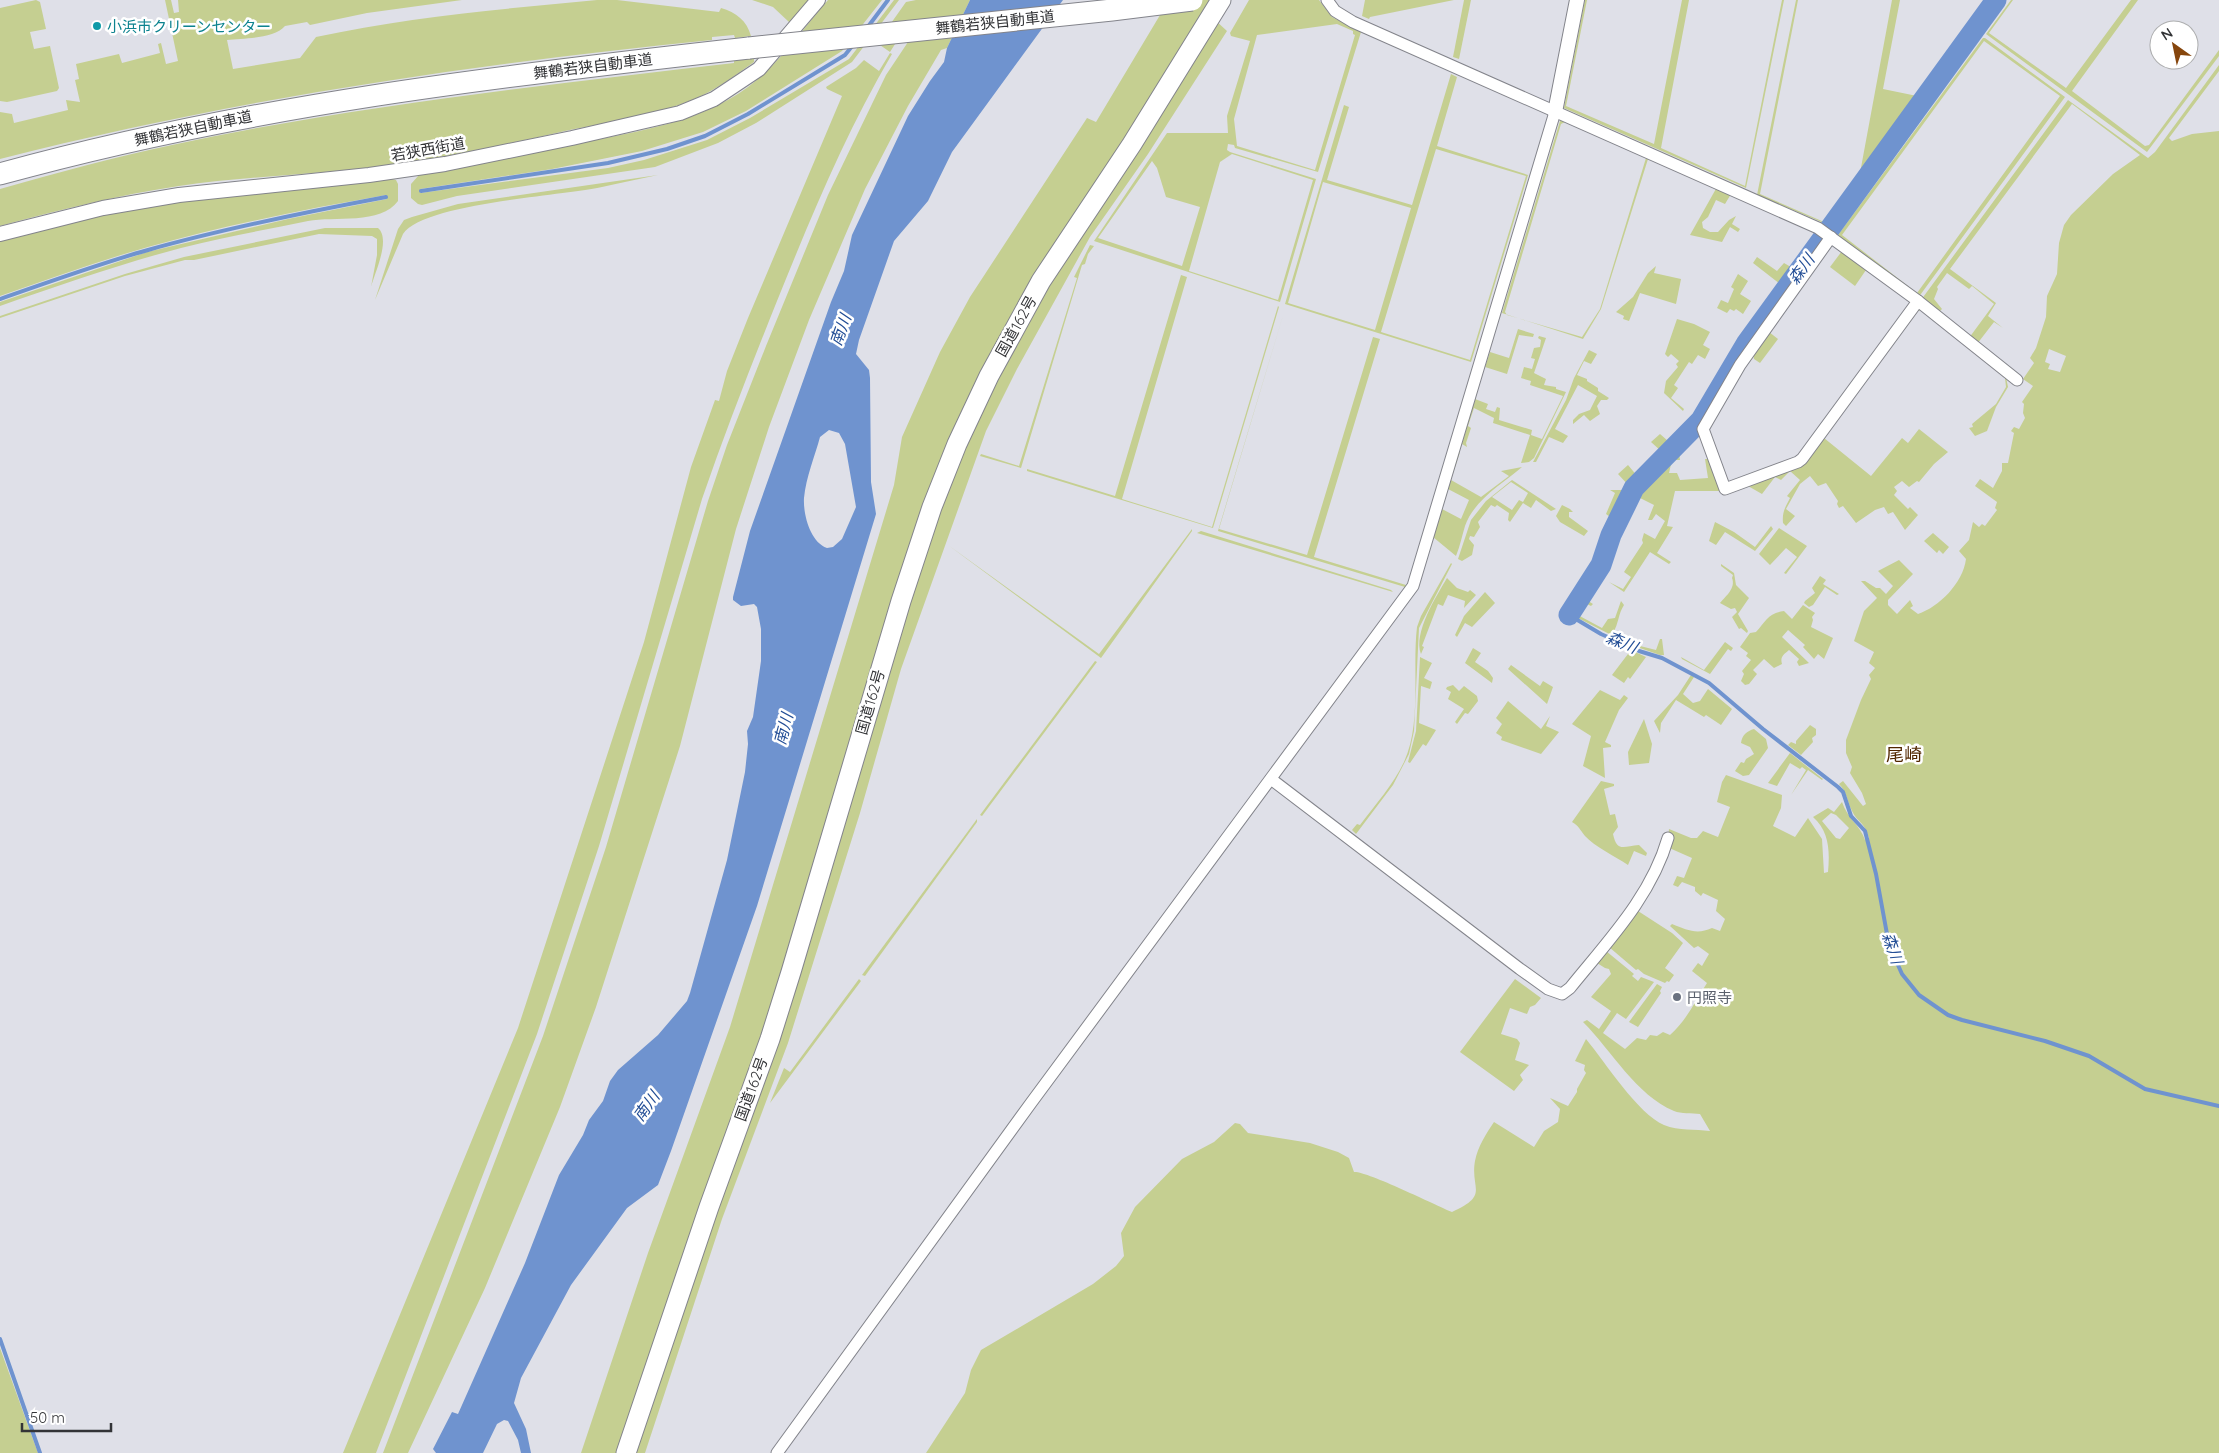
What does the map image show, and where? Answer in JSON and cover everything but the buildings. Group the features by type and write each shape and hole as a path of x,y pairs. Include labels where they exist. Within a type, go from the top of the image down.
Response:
{"highway":[{"name":"舞鶴若狭自動車道","path":"0,174 171,132 325,102 506,76 1192,0"},
{"name":"国道162号","path":"626,1453 709,1207 775,1022 901,602 957,444 993,368 1041,281 1132,144 1221,0"}],"street":[{"name":"若狭西街道","path":"0,234 84,212 179,194 370,175 445,164 572,138 680,113 714,99 759,69 818,0"},
{"path":"1327,0 1336,11 1353,22 1828,234 1918,301 2016,380"},
{"path":"777,1453 1031,1103 1413,586 1555,112 1577,0"},
{"path":"1828,234 1785,294 1740,365 1703,429 1725,489 1802,459 1918,301"},
{"path":"1271,779 1548,989 1562,994 1570,988 1635,906 1659,862 1668,838"}],"green space":[{"path":"36,0 40,2 46,29 30,32 34,49 50,46 59,88 57,91 7,102 0,101 0,8"},
{"path":"165,0 171,0 174,13 179,12 178,0 462,0 367,13 310,25 307,22 285,26 266,36 227,40 233,69 300,58 316,37 351,30 456,14 597,0 617,0 719,12 721,8 740,18 747,26 751,36 735,38 734,35 712,37 712,40 532,60 354,86 176,118 0,159 0,112 12,114 14,123 68,110 66,100 80,102 75,80 79,79 76,64 119,54 122,63 160,53 158,44 161,43 166,64 178,61"},
{"path":"752,0 810,0 790,23 773,7"},
{"path":"828,0 882,0 842,51 746,111 703,132 642,151 552,169 420,189 420,193 608,168 644,160 707,140 750,118 849,59 894,0 899,0 852,62 756,123 718,143 655,167 457,196 422,205 411,198 411,184 419,175 646,130 709,109 729,99 760,78 781,57"},
{"path":"916,0 970,0 947,48 941,50 908,106 865,189 809,320 769,427 736,529 680,746 596,1007 560,1107 485,1288 408,1453 383,1453 543,1036 606,847 708,501 727,445 828,195 886,75 918,27 909,22 890,52 877,43 906,2"},
{"path":"1169,0 1214,0 984,373 786,969 619,1453 581,1453 648,1253 730,1027 894,485 902,437 940,352 970,297 1087,118 1096,122"},
{"path":"1249,0 1319,0 1332,17 1361,32 1318,172 1235,148 1234,145 1228,144 1227,150 1230,152 1316,179 1280,302 1094,241 1167,133 1228,133 1227,116 1250,41 1231,36 1230,33","holes":["1337,24 1353,31 1355,35 1315,170 1237,146 1234,119 1257,35","1232,154 1313,180 1278,300 1189,271 1220,162","1152,161 1157,168 1166,197 1200,207 1182,266 1098,238"]},
{"path":"1365,0 1454,0 1370,17 1369,19 1362,16"},
{"path":"1464,0 1471,0 1459,59 1453,57"},
{"path":"1585,0 1587,0 1566,106 1654,144 1682,0 1689,0 1661,148 1745,186 1782,0 1784,0 1746,188 1564,108"},
{"path":"1796,0 1798,0 1760,194 1824,222 1860,173 1892,0 1900,0 1883,89 1917,96 1988,0 1992,0 1827,227 1823,225 1824,223 1757,195"},
{"path":"2011,0 2013,0 1989,33 2066,88 2131,0 2138,0 2072,91 2145,146 2149,145 2219,50 2219,56 2147,152 1986,34"},
{"path":"1215,20 1227,31 1148,154 1090,237 1017,369 986,431 901,669 860,813 788,1043 722,1219 645,1453 633,1453 951,474 1014,342"},
{"path":"1983,38 2065,97 1918,298 1838,235","holes":["1984,41 2060,96 1917,293 1842,235"]},
{"path":"890,53 892,54 844,144 816,206 738,399 702,499 599,846 537,1034 376,1453 343,1453 518,1028 644,642 691,467 715,400 719,401 727,371 748,318 842,96 826,87 856,68 864,60 879,71"},
{"path":"754,58 754,62 702,95 679,105 631,118 466,152 391,165 179,186 89,203 0,226 0,189 150,150 312,118 382,107 734,63 734,60"},
{"path":"2219,65 2219,71 2169,138 2172,141 2192,134 2219,131 2219,1453 926,1453 965,1393 971,1370 981,1350 1093,1284 1116,1266 1124,1256 1121,1233 1135,1207 1182,1159 1214,1142 1235,1123 1240,1124 1248,1133 1310,1143 1338,1152 1349,1158 1354,1172 1386,1182 1452,1212 1464,1206 1475,1196 1474,1171 1476,1156 1494,1122 1534,1147 1544,1131 1558,1122 1560,1109 1550,1098 1568,1106 1577,1092 1586,1073 1584,1070 1585,1065 1575,1061 1586,1039 1633,1099 1654,1119 1664,1125 1675,1128 1710,1131 1700,1114 1674,1111 1660,1104 1648,1094 1625,1071 1583,1022 1587,1020 1599,1029 1611,1011 1591,997 1611,974 1609,969 1597,963 1606,951 1634,974 1632,976 1638,981 1641,977 1654,982 1626,1019 1617,1013 1603,1033 1625,1049 1637,1038 1646,1040 1650,1035 1657,1036 1663,1032 1670,1035 1686,1017 1707,983 1692,971 1698,963 1702,966 1709,954 1698,946 1694,948 1670,926 1672,924 1687,930 1697,931 1712,928 1720,931 1725,919 1716,911 1718,900 1703,893 1701,896 1695,891 1695,887 1682,882 1678,887 1673,885 1677,876 1684,878 1692,858 1667,847 1669,829 1691,838 1697,838 1703,831 1718,837 1730,807 1717,802 1722,782 1726,775 1782,795 1781,808 1773,826 1795,837 1808,818 1822,839 1824,873 1828,872 1827,842 1822,829 1813,817 1828,808 1834,812 1842,802 1865,840 1869,838 1865,828 1852,811 1845,793 1839,784 1843,781 1863,806 1866,804 1850,773 1852,767 1846,753 1846,740 1871,679 1869,675 1875,668 1869,663 1874,652 1854,641 1864,611 1877,598 1861,581 1880,588 1886,594 1893,586 1878,571 1899,560 1913,574 1888,600 1888,605 1897,614 1910,600 1913,606 1910,608 1918,614 1926,611 1942,600 1955,585 1964,568 1966,559 1959,551 1969,540 1973,522 1979,527 1982,524 1985,526 1997,510 1995,508 1997,502 1975,486 1980,479 1993,488 2002,471 2002,463 2008,463 2014,433 2011,431 2014,427 2019,429 2025,418 2023,413 2024,404 2022,402 2033,386 2023,379 2034,363 2030,358 2036,348 2046,317 2047,296 2057,274 2059,243 2064,225 2071,215 2113,174 2140,155 2072,104 1950,269 1996,303 1988,316 2003,328 1994,322 1977,344 1969,338 1994,304 1972,286 1969,289 1947,273 1937,287 1934,299 1942,309 1938,313 1921,300 2068,100 2148,158 2155,152","holes":["2049,349 2066,356 2060,372 2048,369 2050,364 2045,362","1831,813 1836,815 1849,828 1840,839 1836,838 1822,821"]},
{"path":"1451,74 1457,77 1437,146 1528,175 1471,362 1285,304 1344,105 1349,107 1327,180 1412,205","holes":["1436,149 1526,176 1470,360 1381,332","1323,182 1411,208 1375,330 1288,303"]},
{"path":"1564,120 1642,156 1565,122 1561,124 1505,312 1507,314 1502,313 1560,121"},
{"path":"1646,158 1648,159 1601,309 1583,339 1521,319 1582,337 1600,309"},
{"path":"658,175 602,187 495,202 437,215 416,223 403,234 375,300 398,229 404,220 458,204"},
{"path":"396,180 398,184 398,201 390,209 380,214 369,217 308,221 197,244 113,268 0,306 0,302 147,252 288,219 387,199 386,195 356,200 207,232 111,258 0,296 0,241 105,215 181,201"},
{"path":"1717,187 1731,194 1725,204 1716,200 1708,217 1702,222 1703,228 1710,232 1718,232 1729,220 1736,216 1732,224 1740,229 1738,232 1730,227 1722,242 1690,235"},
{"path":"325,228 378,228 382,233 383,248 371,287 377,255 377,239 372,236 319,234 194,260 185,260 125,276 0,318 0,316 125,274 184,257"},
{"path":"1090,245 1094,246 1088,254 1085,264 1082,265 1021,468 980,456 981,454 1019,466 1077,278 1074,277"},
{"path":"1842,251 1866,270 1855,286 1830,267"},
{"path":"1757,257 1777,271 1784,263 1796,270 1784,287 1753,263"},
{"path":"1656,266 1654,273 1681,279 1676,304 1640,293 1629,321 1623,319 1624,316 1616,312 1633,297 1648,273"},
{"path":"1738,274 1748,281 1740,294 1751,301 1743,314 1736,309 1734,311 1730,309 1727,313 1717,308 1721,300 1728,303 1734,289 1731,287"},
{"path":"1181,275 1187,277 1122,499 1212,527 1279,307 1213,528 1027,471 1027,469 1115,496"},
{"path":"1285,309 1219,529 1307,555 1373,337 1380,339 1314,557 1406,585 1405,587 1218,531"},
{"path":"1921,309 2006,377 2008,387 1996,407 1987,431 1975,436 1969,428 1973,427 1972,424 1996,404 2006,387 2005,378 1921,310 1918,311 1824,438 1871,476 1902,438 1908,443 1919,429 1948,452 1934,464 1919,482 1917,481 1909,487 1902,481 1894,487 1897,491 1894,495 1908,509 1910,507 1918,515 1905,530 1893,512 1888,514 1884,507 1875,510 1856,523 1843,506 1839,508 1838,501 1826,483 1818,486 1810,476 1800,484 1786,509 1795,516 1786,526 1783,523 1783,519 1784,510 1790,498 1787,496 1800,480 1790,471 1781,480 1775,477 1762,494 1748,486 1803,463 1917,310"},
{"path":"1677,319 1694,324 1710,332 1703,345 1710,349 1705,359 1698,355 1692,364 1689,362 1674,385 1678,388 1671,398 1684,409 1683,411 1664,393 1666,381 1678,367 1676,364 1679,361 1671,354 1668,357 1665,354"},
{"path":"1518,329 1534,334 1533,337 1519,335 1507,374 1485,367 1490,352 1509,358"},
{"path":"1769,332 1778,339 1760,363 1754,359 1753,354"},
{"path":"1539,336 1546,338 1534,373 1546,379 1544,385 1556,387 1556,389 1566,392 1534,458 1529,462 1521,463 1530,435 1493,423 1494,418 1474,408 1468,426 1471,428 1466,443 1467,447 1462,444 1475,399 1488,404 1486,409 1495,412 1497,407 1500,408 1499,420 1532,430 1531,435 1542,439 1563,396 1530,385 1531,381 1521,378 1524,367 1532,369 1535,359 1531,358 1534,348 1540,347 1541,340 1538,338"},
{"path":"1589,350 1597,354 1591,364 1584,361 1577,375 1587,379 1587,381 1598,388 1598,391 1609,398 1601,400 1597,406 1600,414 1590,421 1584,415 1573,424 1573,420 1579,414 1590,410 1597,396 1578,385 1555,429 1568,436 1563,443 1549,437 1536,462 1533,462 1566,400 1574,378"},
{"path":"1660,434 1668,441 1675,436 1680,441 1664,456 1661,455 1661,459 1630,487 1618,474 1628,465 1638,477 1658,459 1661,451 1651,442"},
{"path":"1677,450 1680,460 1672,460 1669,473 1677,473 1680,480 1708,478 1705,459 1711,459 1721,491 1675,491 1667,526 1673,527 1657,553 1671,562 1669,564 1650,552 1624,592 1609,582 1623,589 1631,577 1624,572 1643,543 1644,533 1655,539 1665,521 1656,514 1652,520 1648,520 1654,505 1636,496 1625,518 1603,575 1585,599 1593,604 1591,606 1583,602 1576,614 1602,628 1608,619 1615,618 1621,601 1624,605 1613,633 1640,646 1656,650 1660,639 1662,639 1664,655 1660,655 1631,645 1572,615 1603,567 1612,537 1633,494"},
{"path":"1460,452 1451,480 1481,497 1509,476 1501,471 1522,467 1489,493 1475,508 1465,526 1456,556 1433,537 1457,454","holes":["1448,489 1469,500 1461,519 1442,509"]},
{"path":"1512,480 1556,509 1551,511 1536,500 1531,508 1523,503 1510,522 1508,520 1509,513 1497,505 1495,507 1491,505 1478,522 1480,527 1474,537 1470,536 1469,539 1474,545 1472,555 1462,561 1458,559 1471,520 1486,501","holes":["1511,482 1528,493 1523,502 1519,500 1512,510 1492,497"]},
{"path":"1610,490 1631,490 1613,525 1611,524 1613,519 1606,514 1615,493"},
{"path":"1562,505 1573,512 1569,512 1569,517 1588,531 1584,536 1560,522 1556,516"},
{"path":"1715,522 1734,532 1755,547 1771,526 1773,529 1755,551 1725,532 1716,545 1709,541"},
{"path":"1779,528 1807,546 1786,574 1784,573 1797,557 1786,548 1770,565 1759,554"},
{"path":"1192,529 1101,658 948,545 1099,654"},
{"path":"1201,531 1391,590 1393,592 1197,533"},
{"path":"1933,533 1949,547 1943,554 1939,550 1937,553 1924,541"},
{"path":"1451,563 1419,628 1415,710 1416,643 1417,627 1421,616"},
{"path":"1721,564 1734,573 1736,585 1749,598 1738,614 1748,631 1747,633 1741,628 1739,629 1732,617 1737,612 1735,608 1731,609 1720,603 1730,592 1733,585 1733,575"},
{"path":"1820,576 1826,580 1823,584 1839,594 1837,595 1825,587 1813,605 1809,607 1804,603 1815,593 1812,588"},
{"path":"1447,578 1457,588 1468,592 1470,590 1476,595 1464,608 1465,601 1448,595 1443,606 1438,604 1422,646 1424,647 1421,654 1419,645 1423,626"},
{"path":"1485,592 1495,603 1472,627 1465,623 1457,637 1455,635 1464,616"},
{"path":"1803,605 1815,613 1812,617 1811,627 1833,638 1824,659 1818,654 1814,659 1803,647 1805,645 1788,630 1782,637 1809,663 1799,666 1797,662 1799,659 1789,650 1781,660 1782,664 1774,668 1764,659 1753,670 1757,674 1749,684 1745,685 1741,681 1744,674 1742,671 1751,660 1746,656 1748,653 1740,647 1750,633 1756,632 1768,618 1779,612 1784,611 1792,619"},
{"path":"1725,642 1733,648 1731,651 1728,649 1710,674 1681,657 1704,670"},
{"path":"1473,648 1481,653 1475,662 1488,671 1493,678 1492,683 1465,663"},
{"path":"1631,650 1646,657 1630,679 1628,677 1624,683 1612,675"},
{"path":"1420,657 1432,663 1424,678 1432,682 1430,689 1421,686 1419,723 1436,730 1426,746 1423,744 1410,763 1408,762 1416,731"},
{"path":"1095,661 1097,662 982,816 980,815"},
{"path":"1511,665 1540,686 1543,681 1553,687 1547,704 1508,669"},
{"path":"1691,675 1694,677 1683,694 1693,703 1700,701 1708,689 1732,709 1721,725 1676,700 1661,723 1660,733 1654,721 1678,695"},
{"path":"1453,685 1459,691 1464,686 1477,696 1478,701 1468,714 1465,713 1457,724 1455,722 1464,709 1448,699 1451,692 1446,689"},
{"path":"1600,690 1620,700 1624,695 1628,698 1619,710 1605,742 1611,745 1611,747 1603,748 1605,778 1583,766 1591,736 1572,724"},
{"path":"1508,701 1541,729 1550,716 1546,726 1559,732 1541,754 1501,740 1502,737 1496,733 1502,724 1496,718"},
{"path":"1415,715 1414,731 1409,754 1393,785 1356,834 1352,830 1357,824 1360,825 1389,787 1404,762 1410,747"},
{"path":"1644,719 1652,744 1649,763 1629,765 1628,752"},
{"path":"1810,725 1816,729 1816,735 1812,738 1813,742 1801,755 1788,745 1791,742 1796,744 1796,741"},
{"path":"1754,729 1766,739 1768,748 1749,775 1743,776 1735,771 1741,762 1744,763 1746,759 1754,754 1750,747 1741,743 1742,738"},
{"path":"1790,753 1823,779 1808,770 1791,795 1806,770 1802,767 1800,769 1790,763 1777,786 1768,783"},
{"path":"1601,781 1614,784 1614,786 1604,789 1610,815 1615,814 1618,827 1613,834 1617,844 1622,847 1639,845 1647,853 1646,856 1634,851 1628,865 1594,844 1572,822"},
{"path":"977,819 977,822 865,976 862,975"},
{"path":"1638,911 1672,933 1683,943 1665,968 1674,975 1669,982 1665,983 1644,974 1638,969 1636,970 1609,947"},
{"path":"859,979 861,981 770,1103 784,1068 790,1072"},
{"path":"1515,979 1541,998 1535,1005 1530,1007 1527,1014 1510,1008 1501,1034 1517,1039 1520,1043 1515,1060 1529,1065 1520,1075 1523,1080 1514,1091 1460,1052"},
{"path":"1657,984 1662,987 1661,993 1638,1027 1629,1022"},
{"path":"0,1348 38,1453 0,1453"}],"water":[{"name":"南川","path":"970,0 1063,0 952,152 928,201 894,241 859,340 856,354 869,370 870,378 871,482 876,514 757,906 658,1185 627,1208 571,1285 521,1378 514,1403 526,1429 531,1453 521,1453 518,1440 508,1421 504,1420 497,1424 483,1453 436,1453 433,1449 452,1412 458,1414 525,1263 559,1175 583,1135 589,1120 603,1101 610,1081 618,1070 658,1035 687,1001 690,993 727,860 745,772 748,744 747,731 753,717 761,661 761,629 757,607 754,604 741,606 733,600 750,531 831,302 844,271 852,235 908,116 944,62 947,48","holes":["829,430 839,433 845,444 856,507 842,539 833,547 827,548 821,545 812,534 806,519 804,498 820,437"]}],"waterway":[{"path":"867,28 888,0"},
{"name":"森川","path":"1569,615 1601,565 1611,535 1634,488 1701,420 1746,344 1996,0"},
{"path":"421,191 608,163 667,149 705,136 748,114 845,55 853,45"},
{"path":"0,299 111,261 177,242 266,221 386,197"},
{"name":"森川","path":"1569,615 1601,634 1639,651 1662,658 1709,683 1763,729 1843,792 1851,816 1865,831 1876,874 1889,945 1902,974 1919,995 1948,1015 2045,1041 2089,1056 2145,1089 2219,1106"},
{"path":"0,1339 40,1453"}],"place":[{"name":"小浜市クリーンセンター","path":"97,26"},
{"name":"円照寺","path":"1677,997"}],"district":[{"name":"尾崎","path":"1904,754"}]}
